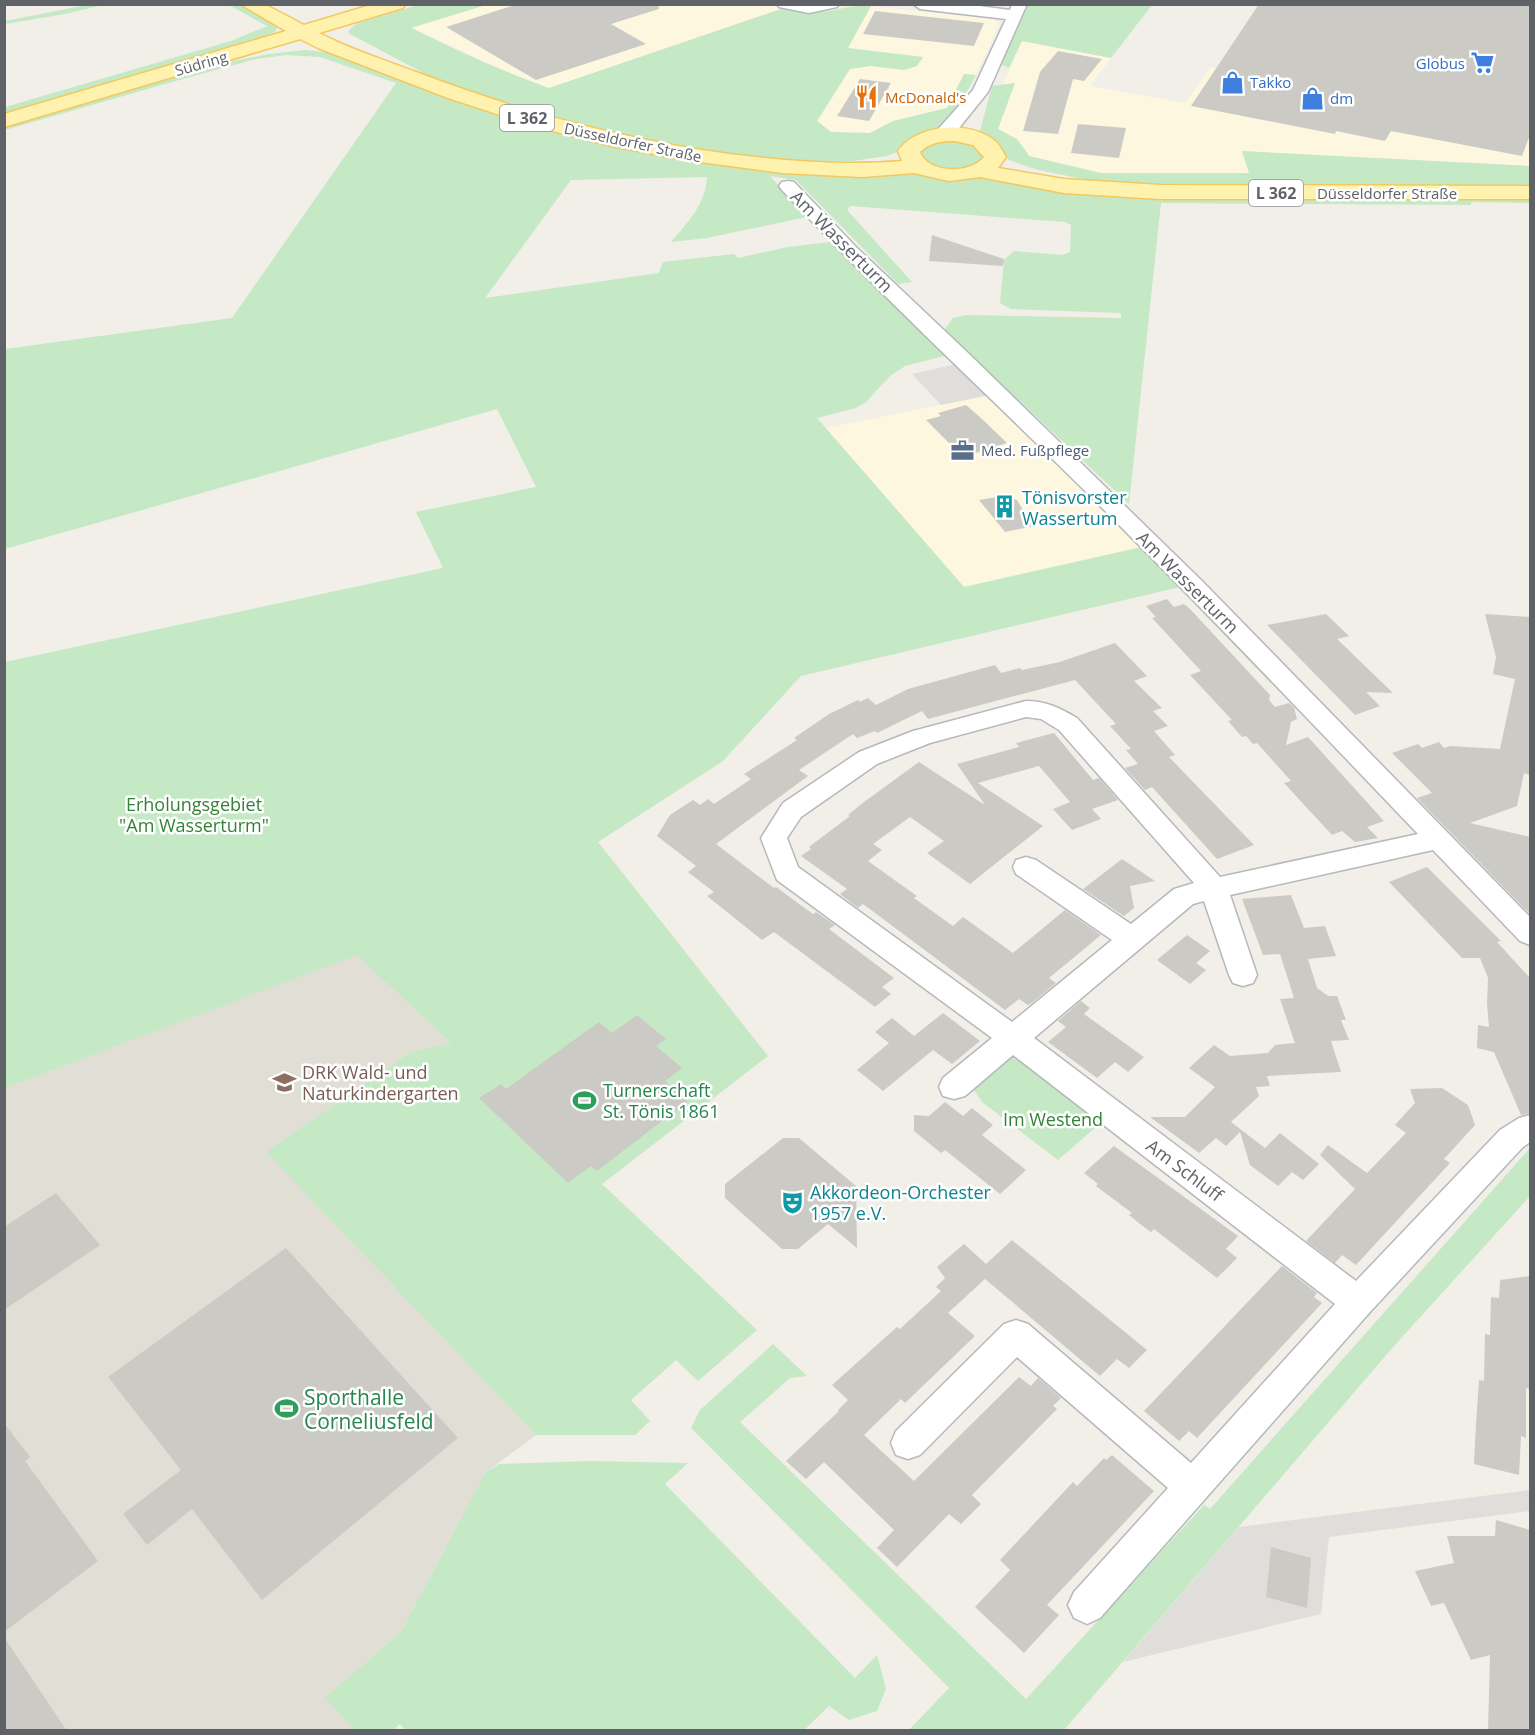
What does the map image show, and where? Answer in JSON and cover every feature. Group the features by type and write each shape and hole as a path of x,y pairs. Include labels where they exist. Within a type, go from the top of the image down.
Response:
{"main road":[{"name":"Düsseldorfer Straße","path":"249,4 302,33 473,101 612,141 736,162 862,171 913,158"},
{"path":"274,5 299,11 326,13 385,4"},
{"name":"Südring","path":"4,121 396,4"},
{"name":"Düsseldorfer Straße","path":"274,5 324,27 423,81"},
{"path":"220,58 291,48 322,48 351,54"},
{"name":"Düsseldorfer Straße","path":"942,135 969,137 986,156 1064,186 1160,192 1530,194"},
{"path":"942,135 920,140 913,158 927,171 955,175 986,156"}],"street":[{"path":"784,4 809,8 832,4"},
{"path":"920,4 1017,10 980,92 971,99 956,125 942,135"},
{"path":"980,92 981,100 973,127 986,156"},
{"name":"Am Wasserturm","path":"788,186 849,251 960,356 1194,586 1530,934"},
{"path":"1013,1038 787,873 774,838 792,810 868,758 922,737 1012,712 1038,709 1060,717 1214,888 1243,975"},
{"path":"954,1087 1184,896 1439,839"},
{"path":"1026,867 1131,938"},
{"name":"Am Schluff","path":"1013,1038 1358,1302"},
{"path":"1087,1605 1191,1486 1358,1302 1511,1139 1530,1127"},
{"path":"908,1443 1016,1335 1191,1486"}],"shaded area":[{"path":"772,4 781,9 549,88 515,76 411,27 486,5"},
{"path":"1385,5 1530,5 1530,166 1242,152 1249,173 1101,173 1029,156 1025,148 998,129 1014,83 1003,84 1022,41 1111,58 1090,86 1185,103 1211,67 1336,90"},
{"path":"871,6 991,19 999,25 976,75 964,74 947,108 893,121 870,133 831,132 817,121 850,69 871,66 904,70 922,57 847,48"},
{"path":"957,364 990,395 941,405 912,374"},
{"path":"990,395 1142,547 964,587 826,428"},
{"path":"357,954 451,1043 411,1052 267,1152 536,1435 485,1473 401,1632 326,1696 354,1730 5,1730 5,1088"},
{"path":"1530,1490 1530,1511 1329,1537 1321,1614 1123,1662 1239,1527"}],"green space":[{"path":"87,5 103,5 5,24 5,21"},
{"path":"229,5 242,5 274,23 277,27 276,31 258,40 5,116 5,107 231,41 267,26"},
{"path":"418,5 486,5 411,28 479,60 549,88 781,9 814,12 871,6 848,48 923,57 917,66 904,70 871,66 850,69 817,121 831,132 870,133 893,121 947,108 964,74 976,75 947,127 897,152 887,156 853,161 782,162 680,148 522,113 433,78 348,33 356,24"},
{"path":"1027,5 1152,5 1111,58 1022,41 1009,68 1000,64"},
{"name":"Erholungsgebiet \"Am Wasserturm\"","path":"305,50 332,53 458,101 581,139 623,149 721,165 796,173 892,171 981,175 1329,199 1530,198 1530,203 1471,202 1471,205 1161,203 1129,504 944,330 953,318 966,315 1121,318 1121,313 1011,309 1000,303 1004,260 1014,251 1062,255 1070,252 1071,225 1065,222 850,206 847,210 912,282 898,284 796,180 770,176 807,217 707,238 671,242 700,204 707,177 571,180 485,298 659,273 663,262 734,254 738,258 788,247 831,242 948,355 905,366 890,376 866,402 856,408 817,418 964,587 1142,547 1180,587 801,676 723,761 598,842 768,1056 602,1184 757,1330 698,1381 676,1360 631,1400 650,1421 635,1435 536,1435 266,1152 411,1052 451,1043 357,955 5,1088 5,662 443,568 416,512 536,487 497,409 5,549 5,349 232,318 396,83 320,57 286,55 256,59 5,130 5,126 224,63"},
{"path":"1015,83 998,129 1017,139 1029,156 1101,173 1249,173 1242,151 1530,166 1530,186 1213,188 1093,181 1038,170 1009,160 980,131 992,86"},
{"path":"966,140 985,152 984,159 968,167 941,168 933,165 919,153 927,144 933,142"},
{"name":"Im Westend","path":"1011,1058 1026,1062 1104,1120 1058,1160 982,1102 974,1090"},
{"path":"1530,1148 1530,1196 1394,1346 1064,1730 909,1730 949,1688 691,1428 700,1410 773,1344 807,1376 790,1378 740,1422 1026,1699 1204,1505 1210,1509"},
{"path":"590,1461 688,1463 665,1484 855,1678 877,1655 886,1689 877,1711 849,1720 829,1706 804,1730 405,1730 400,1724 393,1730 354,1730 325,1697 401,1632 485,1473 499,1464"}],"building":[{"path":"518,4 658,4 659,9 611,24 646,44 536,80 446,27"},
{"path":"1259,4 1530,4 1530,135 1522,156 1391,131 1385,141 1336,131 1335,134 1191,106"},
{"path":"875,11 984,23 974,46 863,34"},
{"path":"1058,51 1102,59 1084,81 1073,79 1058,134 1023,131 1040,72"},
{"path":"860,79 891,83 869,121 837,116"},
{"path":"1078,124 1126,128 1119,158 1071,153"},
{"path":"932,235 1004,259 1003,266 929,261"},
{"path":"966,405 1007,443 963,457 926,420 941,416 938,413"},
{"path":"1003,496 1017,500 1033,526 1005,532 979,500"},
{"path":"1167,599 1174,607 1184,604 1190,609 1270,695 1269,700 1275,707 1289,703 1294,707 1297,719 1291,722 1286,745 1308,737 1384,821 1367,827 1378,838 1355,842 1342,831 1332,835 1284,783 1291,781 1257,743 1253,744 1246,736 1242,737 1228,721 1232,720 1190,675 1201,671 1152,618 1156,617 1146,606"},
{"path":"1326,614 1349,636 1337,639 1393,693 1366,692 1380,706 1355,715 1267,625"},
{"path":"1485,614 1530,617 1530,775 1524,773 1517,806 1470,823 1530,837 1530,914 1417,798 1432,793 1392,753 1418,744 1422,748 1439,742 1444,748 1451,746 1500,749 1515,679 1493,674 1496,657"},
{"path":"1115,643 1147,676 1134,681 1162,708 1153,711 1168,726 1154,731 1175,755 1169,757 1254,845 1217,859 1152,787 1145,790 1125,768 1138,764 1126,750 1131,749 1110,726 1116,724 1075,680 928,719 922,711 877,733 875,731 857,738 853,734 799,770 808,776 716,844 774,888 776,887 813,914 816,912 835,925 829,929 894,978 882,987 891,994 875,1007 774,932 762,940 707,896 714,892 688,872 696,866 657,836 670,815 693,800 700,805 708,799 714,804 751,779 744,774 797,740 794,738 829,714 858,700 860,702 868,698 876,705 908,689 995,665 1001,673 1020,668 1022,670 1060,662"},
{"path":"1054,733 1093,780 1099,778 1118,800 1092,809 1101,819 1072,830 1053,809 1070,802 1039,766 978,783 1043,826 970,884 927,853 944,841 910,817 873,844 882,850 868,861 917,896 914,898 953,926 963,917 1013,953 1065,910 1101,935 1049,978 1056,983 1028,1005 1019,999 1005,1010 863,904 858,908 840,894 847,889 801,856 864,802 919,762 985,805 957,764 1019,747 1016,743"},
{"path":"1122,859 1155,881 1130,886 1134,908 1124,916 1083,889"},
{"path":"1427,867 1501,941 1497,942 1530,978 1530,1113 1521,1115 1494,1052 1477,1048 1478,1025 1489,1027 1488,978 1480,958 1462,958 1389,882"},
{"path":"1291,895 1304,928 1325,926 1336,956 1308,959 1317,988 1328,996 1337,996 1346,1020 1341,1020 1349,1040 1331,1041 1341,1072 1267,1076 1270,1086 1256,1087 1259,1096 1231,1122 1265,1148 1280,1133 1319,1164 1303,1180 1292,1172 1278,1186 1250,1165 1240,1132 1226,1146 1216,1138 1199,1153 1150,1117 1185,1117 1215,1087 1189,1068 1214,1045 1230,1056 1268,1053 1275,1045 1295,1043 1280,999 1294,998 1280,954 1263,955 1242,899"},
{"path":"1187,935 1210,951 1196,963 1206,970 1190,984 1157,960"},
{"path":"1081,1001 1090,1008 1084,1014 1144,1057 1128,1072 1115,1062 1097,1078 1048,1042 1066,1027 1058,1021"},
{"path":"943,1013 980,1041 952,1064 933,1050 883,1091 857,1070 889,1043 875,1032 892,1018 914,1036"},
{"path":"637,1015 666,1039 656,1046 682,1068 665,1081 688,1101 597,1171 591,1166 568,1183 479,1098 501,1084 506,1089 599,1022 612,1033"},
{"path":"1442,1088 1468,1105 1475,1125 1444,1159 1450,1163 1356,1265 1342,1255 1335,1263 1306,1241 1355,1189 1320,1155 1328,1145 1367,1173 1406,1133 1395,1125 1415,1103 1410,1089"},
{"path":"945,1102 963,1116 972,1108 993,1125 982,1135 1026,1170 1000,1194 945,1150 941,1153 914,1131 914,1115 929,1116"},
{"path":"783,1138 799,1138 856,1186 857,1248 828,1224 798,1249 782,1249 725,1198 725,1184"},
{"path":"1114,1146 1238,1236 1226,1249 1237,1258 1217,1278 1154,1229 1151,1232 1140,1224 1129,1215 1132,1213 1096,1186 1098,1184 1084,1173"},
{"path":"56,1193 100,1245 4,1310 4,1227"},
{"path":"1012,1240 1147,1350 1129,1368 1117,1359 1100,1376 985,1279 948,1313 975,1336 905,1403 901,1399 864,1435 914,1481 1019,1377 1031,1386 1038,1378 1061,1398 1053,1406 1057,1409 972,1495 981,1504 961,1524 949,1514 897,1567 877,1548 894,1530 824,1462 806,1479 786,1461 848,1400 832,1385 897,1327 900,1329 941,1291 936,1287 945,1278 937,1267 964,1244 986,1264"},
{"path":"286,1248 458,1438 262,1600 192,1509 147,1545 123,1514 181,1470 108,1377"},
{"path":"1282,1266 1317,1293 1314,1297 1322,1303 1197,1438 1189,1431 1179,1441 1144,1411"},
{"path":"1529,1276 1530,1389 1526,1388 1526,1438 1521,1436 1519,1475 1474,1464 1476,1424 1479,1380 1484,1381 1485,1334 1490,1335 1491,1297 1499,1298 1500,1280"},
{"path":"4,1423 30,1457 25,1461 98,1561 4,1632"},
{"path":"1112,1455 1154,1491 1047,1605 1059,1615 1024,1653 975,1607 1010,1570 1000,1560 1073,1482 1077,1486 1104,1458 1106,1460"},
{"path":"1496,1520 1530,1530 1530,1731 1488,1731 1490,1655 1471,1660 1444,1603 1431,1606 1415,1571 1454,1563 1447,1536 1495,1536"},
{"path":"1271,1547 1311,1558 1307,1608 1266,1597"},
{"path":"4,1637 67,1731 4,1731"}],"place":[{"name":"Globus","path":"1483,63"},
{"name":"Takko","path":"1232,82"},
{"name":"McDonald's","path":"867,97"},
{"name":"dm","path":"1312,98"},
{"name":"Med. Fußpflege","path":"963,450"},
{"name":"Tönisvorster Wassertum","path":"1004,507"},
{"name":"DRK Wald- und Naturkindergarten","path":"284,1082"},
{"name":"Turnerschaft St. Tönis 1861","path":"585,1100"},
{"name":"Akkordeon-Orchester 1957 e.V.","path":"792,1202"},
{"name":"Sporthalle Corneliusfeld","path":"286,1409"}]}
